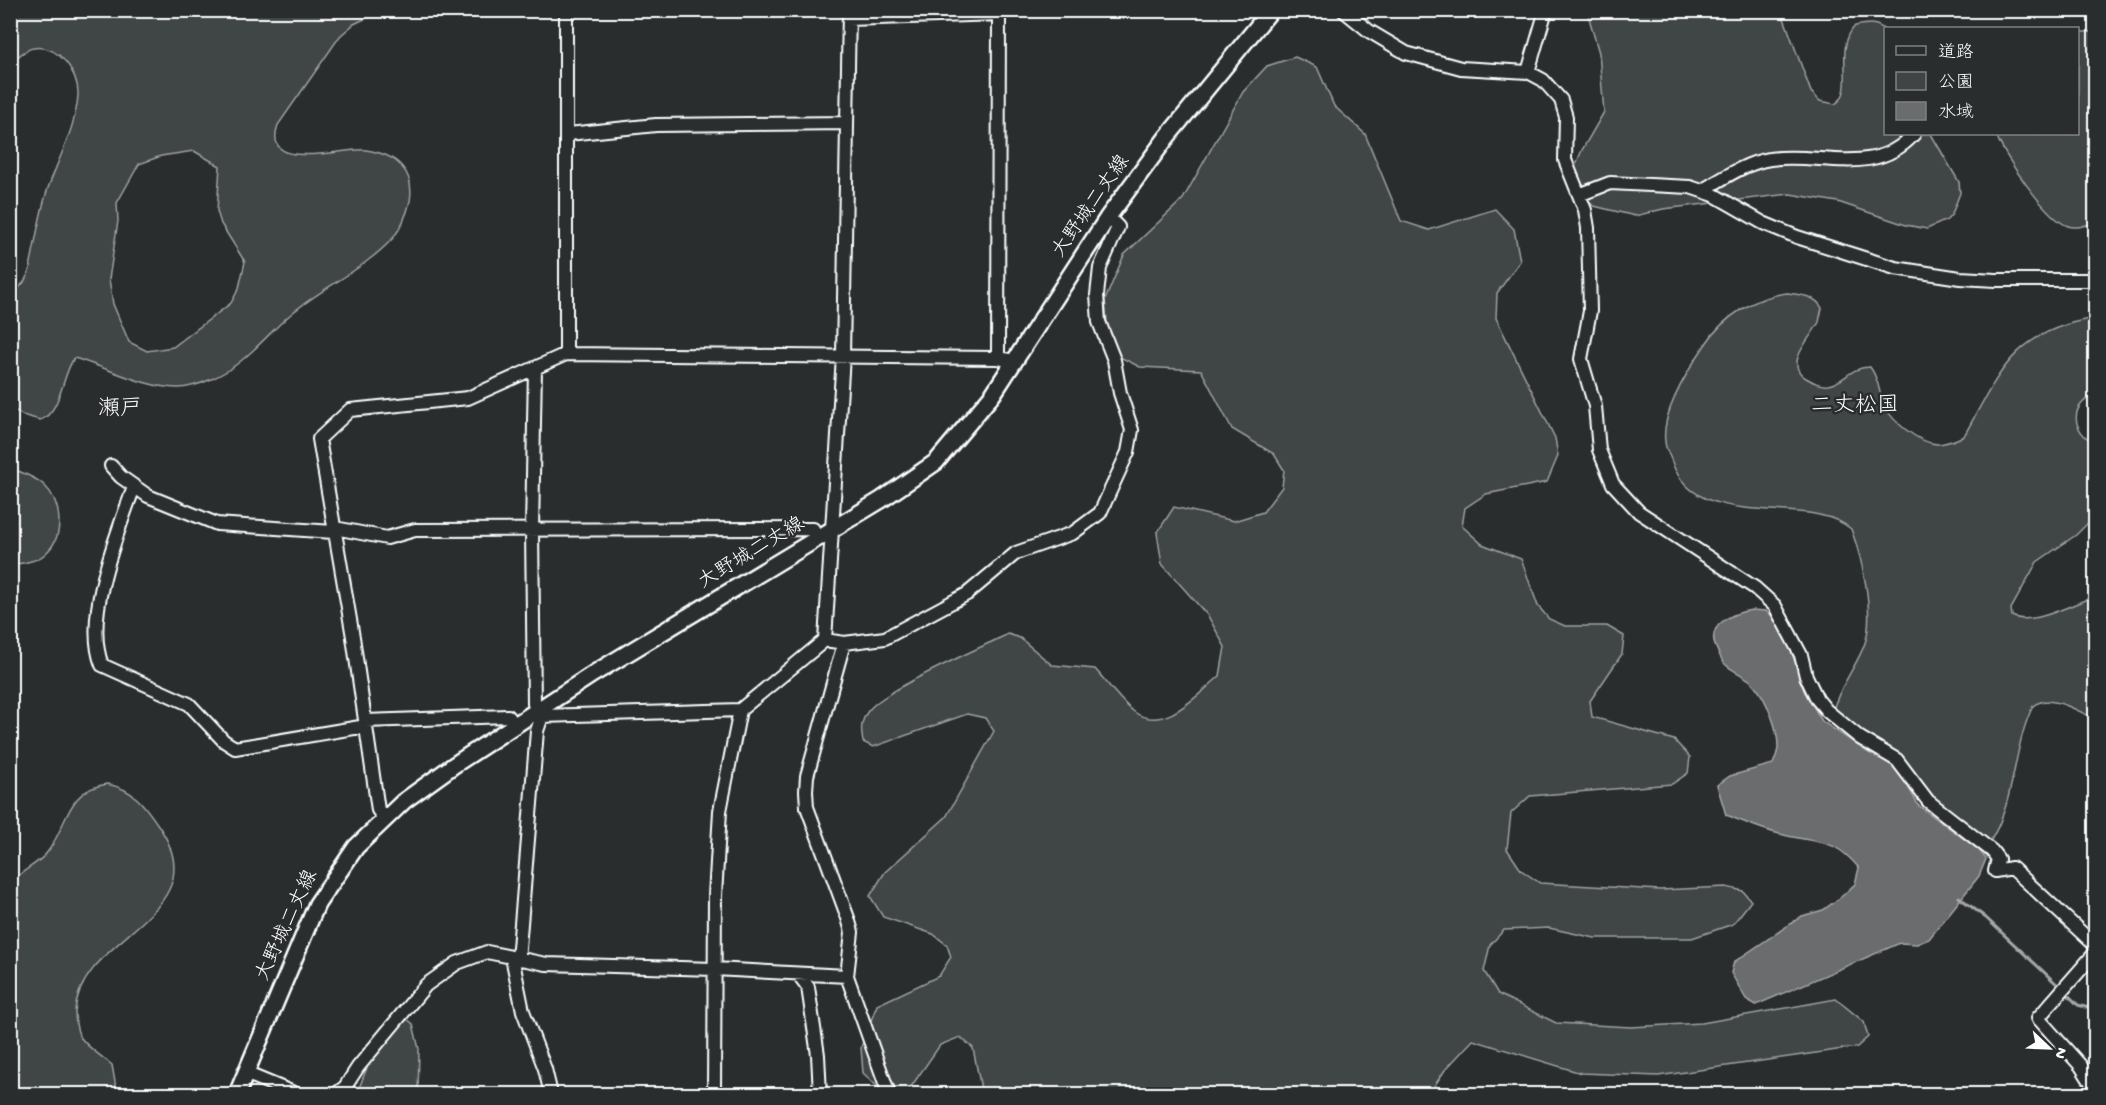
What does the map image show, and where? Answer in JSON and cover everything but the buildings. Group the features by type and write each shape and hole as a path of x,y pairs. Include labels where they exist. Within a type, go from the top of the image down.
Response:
{"main road":[{"name":"大野城二丈線","path":"237,1095 317,904 356,847 384,818 426,784 515,725 540,713 627,653 919,476 936,462 968,427 1108,217 1167,137 1271,10"}],"street":[{"path":"566,10 568,134 566,354"},
{"path":"1343,10 1369,32 1415,56 1461,68 1528,72 1543,80 1564,107 1565,160 1579,195 1588,228 1587,268 1590,301 1581,359 1595,406 1599,450 1613,484 1639,512 1755,588 1775,606 1801,655 1806,676 1817,699 1827,711 1860,738 1897,760 1928,801 1992,851 1998,859 1995,871 2012,868 2096,946"},
{"path":"1528,72 1546,10"},
{"path":"540,713 740,710 825,640 843,356 849,15 999,14 998,358"},
{"path":"568,134 656,125 847,123"},
{"path":"1703,190 1742,167 1768,159 1791,157 1829,162 1855,160 1885,154 1901,147 1913,135"},
{"path":"1579,195 1610,183 1622,182 1703,190 1789,233 1866,261 1896,268 1987,280 2096,280"},
{"path":"825,640 844,643 885,638 967,594 1016,553 1073,533 1100,513 1128,452 1132,430 1120,393 1114,360 1099,322 1097,295 1100,268 1118,227 1108,217"},
{"path":"384,818 378,810 366,723 319,439 350,410 468,398 566,354 998,358 1014,361"},
{"path":"518,960 540,713 534,704 532,531 535,368"},
{"path":"111,466 134,487 148,496 217,524 334,530 387,538 415,530 813,529 818,538"},
{"path":"134,487 104,576 96,627 96,651 102,665 189,704 224,741 235,748 366,723 508,716 515,725"},
{"path":"844,643 820,725 806,791 807,807 841,892 852,932 847,976 889,1095"},
{"path":"714,1095 715,896 720,812 740,710"},
{"path":"336,1095 345,1087 409,1004 440,973 457,963 487,951 518,960 556,965 714,969 847,976"},
{"path":"2096,952 2038,1018 2081,1066 2096,1090"},
{"path":"518,960 513,962 517,987 545,1069 551,1095"},
{"path":"799,975 808,987 818,1055 820,1095"},
{"path":"245,1073 296,1095"}],"green space":[{"path":"11,10 381,11 354,24 340,36 278,125 276,140 281,149 292,154 307,155 366,150 386,155 401,166 409,181 410,201 405,216 396,234 382,249 357,269 303,304 244,358 218,376 186,387 167,387 140,381 74,358 57,402 47,416 40,420 22,415 11,408 11,297 29,272 44,201 74,120 78,95 71,69 51,50 33,48 11,62","holes":["194,151 220,166 217,211 221,224 245,262 239,288 231,303 173,347 147,351 129,342 113,304 109,279 118,221 117,203 139,164 161,156"]},
{"path":"1781,10 1811,92 1820,101 1835,104 1842,98 1845,89 1845,47 1848,36 1855,26 1868,24 1879,26 1884,30 1884,135 1932,135 1959,182 1960,193 1952,214 1947,220 1927,229 1906,225 1838,202 1790,194 1663,209 1635,216 1594,206 1580,195 1574,179 1575,167 1582,150 1604,112 1599,53 1587,11"},
{"path":"2095,32 2096,222 2075,227 2059,221 2026,185 1996,135 2079,135 2079,33"},
{"path":"1295,57 1317,67 1334,106 1365,134 1401,221 1429,230 1495,209 1514,229 1520,261 1497,293 1496,318 1555,438 1558,456 1547,482 1486,494 1465,508 1462,526 1482,544 1521,559 1538,606 1549,619 1565,626 1607,626 1624,636 1622,654 1590,701 1592,717 1674,740 1690,757 1688,773 1672,784 1530,796 1511,813 1507,849 1521,870 1540,883 1660,890 1726,887 1743,891 1751,901 1733,924 1692,938 1595,938 1549,928 1504,930 1490,945 1484,971 1498,994 1556,1023 1631,1027 1702,1023 1836,999 1864,1022 1868,1037 1857,1047 1658,1076 1581,1073 1473,1040 1445,1070 1429,1094 982,1094 973,1048 960,1037 940,1045 906,1094 885,1094 863,1073 861,1047 877,1005 939,976 951,957 947,945 933,934 883,917 870,896 885,872 946,817 994,731 985,718 967,714 873,747 863,742 862,738 862,722 868,711 878,702 912,681 1008,634 1020,638 1052,665 1095,669 1128,707 1144,717 1156,718 1180,709 1220,676 1225,647 1208,616 1162,564 1157,533 1174,507 1234,521 1263,512 1282,487 1284,470 1274,454 1232,429 1201,370 1140,367 1118,356 1108,332 1105,300 1124,255 1183,199 1243,92 1267,66"},
{"path":"1787,293 1811,298 1822,308 1819,322 1798,358 1799,372 1814,382 1828,385 1839,381 1857,369 1870,367 1876,377 1885,407 1894,419 1915,436 1937,444 1948,443 1964,436 2000,374 2027,344 2045,333 2068,324 2095,318 2095,395 2081,405 2076,418 2081,432 2095,443 2095,516 2076,535 2037,562 2011,609 2012,616 2020,619 2030,618 2053,613 2095,596 2095,719 2056,702 2040,702 2033,706 2021,740 2004,811 1989,843 1983,841 1928,792 1896,753 1869,741 1833,710 1862,651 1868,631 1866,586 1851,529 1833,518 1809,513 1729,506 1705,498 1685,484 1665,444 1667,417 1672,404 1692,365 1712,335 1740,310 1763,299"},
{"path":"11,468 33,477 44,485 55,500 59,519 56,538 46,553 34,560 11,565"},
{"path":"107,784 124,790 143,804 158,825 173,856 172,881 160,903 99,963 82,985 75,1012 76,1026 81,1038 112,1065 116,1088 114,1094 11,1094 11,883 49,850 76,800 94,787"},
{"path":"407,1019 413,1024 419,1049 418,1094 357,1094 381,1041 388,1032"}],"water":[{"path":"1752,610 1766,611 1773,617 1792,653 1804,691 1822,721 1869,753 1892,763 1903,777 1918,805 1979,850 1986,859 1979,876 1929,939 1917,944 1900,943 1756,1005 1746,999 1731,973 1734,962 1802,916 1823,910 1841,897 1855,884 1859,868 1850,858 1833,846 1770,831 1726,815 1717,785 1730,776 1773,764 1778,749 1774,723 1760,693 1753,683 1725,664 1714,641 1714,634 1722,622 1736,614"}],"waterway":[{"path":"1959,897 1986,918 2061,988"},
{"path":"2066,993 2078,1005 2096,1010"}],"district":[{"name":"二丈松国","path":"1855,407"},
{"name":"瀬戸","path":"120,410"}]}
